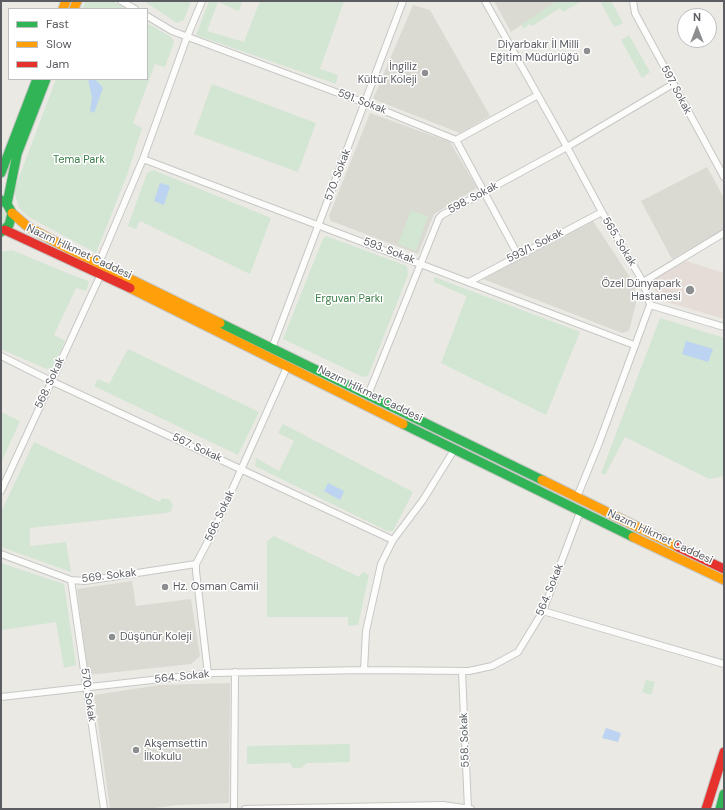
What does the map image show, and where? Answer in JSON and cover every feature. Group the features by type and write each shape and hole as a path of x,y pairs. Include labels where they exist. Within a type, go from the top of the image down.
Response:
{"main road":[{"path":"1,173 37,80"},
{"path":"3,231 12,220 7,206 8,192 17,154 46,80"},
{"name":"Nazım Hikmet Caddesi","path":"7,206 28,227 41,234 724,569"},
{"name":"Nazım Hikmet Caddesi","path":"3,231 101,274 287,368 580,512 724,580"},
{"path":"706,809 724,752"},
{"path":"720,809 724,794"}],"street":[{"path":"122,1 133,8"},
{"path":"100,263 143,158 187,36 202,1"},
{"name":"570. Sokak","path":"272,348 403,1"},
{"name":"565. Sokak","path":"485,1 567,146 602,212 643,282 650,305"},
{"name":"597. Sokak","path":"633,1 635,13 724,177"},
{"name":"591. Sokak","path":"148,17 172,31 365,103 456,140"},
{"name":"598. Sokak","path":"368,395 439,218 442,215 484,194 673,84"},
{"path":"518,255 456,140 538,95"},
{"name":"593. Sokak","path":"143,158 634,345"},
{"name":"593/1. Sokak","path":"469,282 602,212"},
{"path":"643,282 724,233"},
{"name":"568. Sokak","path":"1,491 101,274"},
{"path":"577,497 599,443 650,305 724,327"},
{"name":"567. Sokak","path":"1,356 51,381 393,540"},
{"name":"566. Sokak","path":"196,564 215,528 287,368"},
{"path":"364,670 366,631 381,564 393,540 423,500 454,450"},
{"name":"564. Sokak","path":"1,697 235,672 364,670 462,671 492,666 518,652 543,611 580,512"},
{"name":"569. Sokak","path":"1,554 71,580 85,581 196,564"},
{"path":"196,564 208,674"},
{"name":"570. Sokak","path":"71,580 104,809"},
{"path":"543,611 724,664"},
{"name":"558. Sokak","path":"462,671 469,809"},
{"path":"234,809 235,672"},
{"path":"245,809 443,805 469,809"}],"shaded area":[{"path":"494,1 557,1 511,32"},
{"name":"İngiliz Kültür Koleji","path":"413,5 430,10 490,116 460,133 373,99"},
{"path":"370,113 450,142 477,188 434,214 418,254 331,221 329,216"},
{"path":"707,167 724,198 724,229 672,259 641,201"},
{"path":"593,221 635,285 636,303 629,331 622,333 483,279"},
{"name":"Özel Dünyapark Hastanesi","path":"686,261 724,273 724,319 660,300 651,281"},
{"path":"132,581 136,606 191,599 200,656 191,664 88,675 77,589"},
{"path":"230,683 229,803 177,805 147,809 110,809 94,695 160,685"}],"green space":[{"path":"86,1 113,1 124,8 82,8"},
{"path":"144,1 191,1 184,20 177,23"},
{"path":"209,1 242,1 239,11 218,2 207,31 244,42 260,1 344,1 320,69 338,75 336,84 196,35"},
{"path":"557,1 582,1 563,12 560,8 532,26 530,24 523,29 522,24"},
{"path":"600,1 611,1 623,23 614,27"},
{"name":"Tema Park","path":"148,24 171,37 174,42 165,67 155,64 133,123 142,128 127,175 96,253 27,216 19,208 14,191 56,80 148,80"},
{"path":"629,35 650,72 642,78 621,40"},
{"path":"212,84 316,123 298,172 194,134"},
{"path":"153,170 271,218 250,274 140,221 136,229 128,226 147,173"},
{"path":"1,204 8,212 8,221 1,228"},
{"path":"411,210 428,216 416,251 398,244"},
{"name":"Erguvan Parkı","path":"326,236 407,266 408,275 368,376 363,377 283,339 323,239"},
{"path":"12,250 89,281 86,291 76,288 54,335 65,341 52,369 49,370 1,349 1,252"},
{"path":"434,277 580,332 546,415 441,363 466,296 434,282"},
{"path":"660,318 724,338 724,476 709,479 625,437 605,475 601,473"},
{"path":"128,349 259,412 238,455 94,386 98,379 109,384"},
{"path":"1,412 20,421 1,463"},
{"path":"283,424 413,492 393,531 387,531 255,466 256,458 279,471 294,441 278,433"},
{"path":"34,442 160,502 162,498 170,500 173,506 170,512 165,513 30,528 30,546 66,542 71,572 1,547 1,512"},
{"path":"274,536 359,577 363,572 369,575 358,625 348,626 348,617 267,617 267,541"},
{"path":"1,563 64,584 76,665 64,668 56,622 1,630"},
{"path":"646,680 655,682 651,695 642,692"},
{"path":"350,744 350,762 307,763 301,768 293,768 290,763 247,764 247,746"}],"water":[{"path":"88,80 96,80 103,88 94,113 90,111 92,98"},
{"path":"160,183 170,186 164,205 154,201"},
{"path":"686,341 713,349 708,362 682,354"},
{"path":"328,483 344,491 340,500 324,491"},
{"path":"606,728 621,733 618,742 602,738"}],"traffic: fast":[{"path":"1,173 37,80"},
{"path":"7,204 17,154 46,80"},
{"path":"1,200 7,204 12,213 9,225 1,232"},
{"path":"220,323 542,480"},
{"path":"403,424 633,537"},
{"path":"720,809 724,794"}],"traffic: slow":[{"path":"63,8 66,1"},
{"path":"74,8 77,1"},
{"path":"12,213 28,227 69,249 220,323"},
{"path":"130,288 403,424"},
{"path":"542,480 678,547"},
{"path":"633,537 724,580"}],"traffic: jam":[{"path":"5,230 130,288"},
{"path":"678,547 724,569"},
{"path":"706,809 724,752"}],"place":[{"name":"Diyarbakır İl Milli Eğitim Müdürlüğü","path":"587,51"},
{"name":"İngiliz Kültür Koleji","path":"425,73"},
{"name":"Özel Dünyapark Hastanesi","path":"690,290"},
{"name":"Hz. Osman Camii","path":"165,587"},
{"name":"Düşünür Koleji","path":"112,637"},
{"name":"Akşemsettin İlkokulu","path":"136,750"}]}
